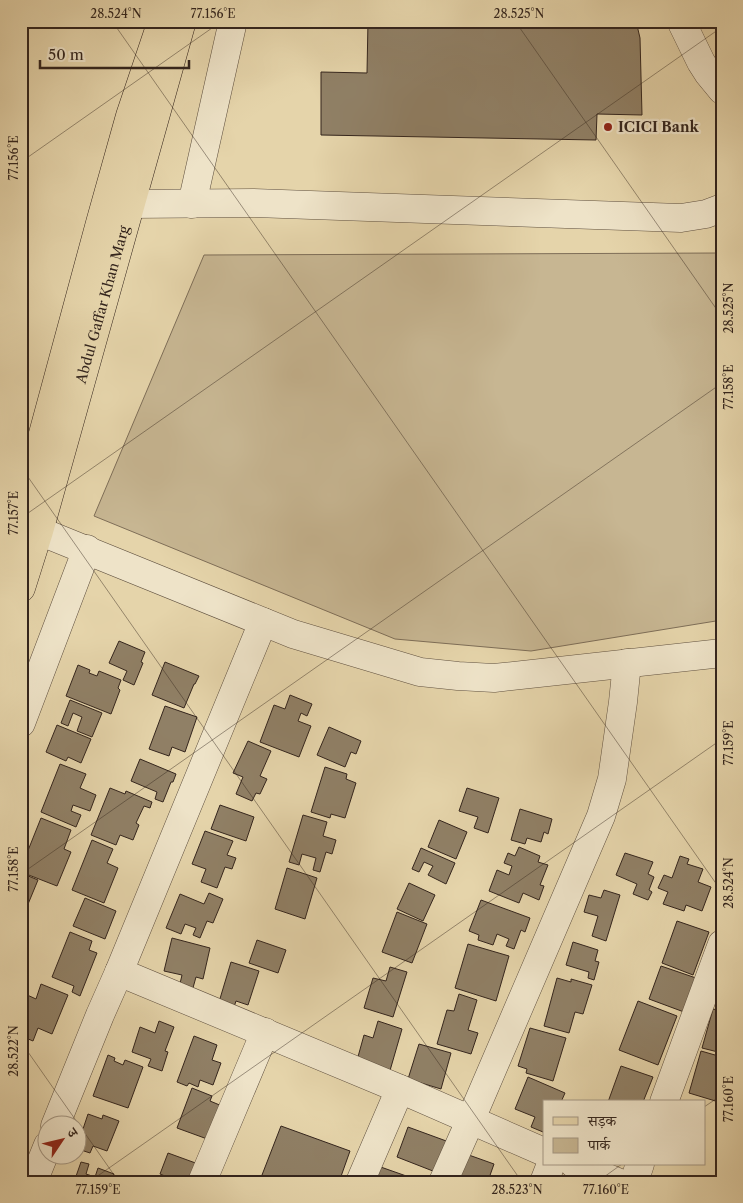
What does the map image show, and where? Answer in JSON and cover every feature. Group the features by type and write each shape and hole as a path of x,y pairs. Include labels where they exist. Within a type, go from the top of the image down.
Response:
{"main road":[{"name":"Abdul Gaffar Khan Marg","path":"21,588 30,523 105,205 130,116 162,21"},
{"name":"Abdul Gaffar Khan Marg","path":"30,523 130,204 182,21"}],"street":[{"path":"192,204 233,21"},
{"path":"681,21 701,62 722,90"},
{"path":"130,204 252,203 681,218 706,214 722,208"},
{"path":"30,523 87,550 293,634 420,672 494,678 722,653"},
{"path":"21,723 87,550"},
{"path":"60,1116 100,1015 264,622"},
{"path":"443,1182 600,816 612,780 627,663"},
{"path":"665,1100 722,944"},
{"path":"119,972 400,1088 543,1152"},
{"path":"202,1182 265,1032"},
{"path":"360,1182 400,1088"},
{"path":"33,1182 39,1166"},
{"path":"544,1182 550,1166"},
{"path":"579,1166 617,1182"},
{"path":"634,1182 639,1166"}],"green space":[{"path":"719,253 722,268 722,620 531,651 395,639 94,516 204,255"}],"building":[{"path":"368,21 636,21 640,38 642,115 597,114 596,140 321,135 321,72 367,73"},
{"path":"119,641 145,652 141,662 143,663 134,685 123,680 127,671 109,663"},
{"path":"165,662 199,676 184,708 152,695"},
{"path":"78,665 90,670 89,673 97,676 99,671 121,680 118,688 120,690 111,714 66,696"},
{"path":"290,695 312,704 307,716 301,713 298,721 311,726 299,757 260,742 274,705 285,709"},
{"path":"70,700 102,713 92,737 77,731 82,717 73,713 68,726 61,723"},
{"path":"165,706 197,717 185,752 172,747 169,756 149,749"},
{"path":"57,725 91,739 81,763 68,757 66,761 46,752"},
{"path":"329,727 361,741 356,754 351,752 345,767 317,755"},
{"path":"248,741 271,751 260,776 267,779 260,794 256,793 252,801 236,794 243,777 233,773"},
{"path":"140,759 176,774 163,802 155,799 157,792 131,781"},
{"path":"60,764 86,774 80,788 96,795 90,811 73,805 71,811 81,815 76,827 41,812"},
{"path":"325,767 347,774 346,779 356,783 345,818 331,814 330,818 311,812"},
{"path":"110,788 125,794 126,791 152,802 150,808 144,806 136,823 139,825 133,840 120,835 116,845 91,835"},
{"path":"467,788 499,798 488,833 474,828 478,817 459,811"},
{"path":"220,805 254,817 246,841 211,829"},
{"path":"520,809 552,819 548,834 544,832 541,842 527,838 525,844 511,840"},
{"path":"303,815 327,822 323,836 336,840 332,854 326,852 320,872 313,870 316,858 302,854 299,865 289,862"},
{"path":"41,818 71,830 64,849 71,852 57,886 21,872"},
{"path":"439,820 467,832 456,859 428,847"},
{"path":"205,831 233,841 227,855 236,858 232,869 225,867 217,888 201,882 206,869 192,864"},
{"path":"92,840 113,849 107,863 118,868 104,903 72,890"},
{"path":"519,847 540,856 538,862 548,865 540,885 544,886 539,900 523,893 519,903 489,891 497,870 509,875 512,866 504,863 508,853 515,856"},
{"path":"421,848 455,863 446,884 428,875 433,866 424,862 419,872 412,869"},
{"path":"625,853 653,862 648,874 654,877 649,890 652,892 648,900 633,894 637,884 616,875"},
{"path":"680,856 689,859 687,864 703,869 698,882 711,887 702,911 686,905 684,911 663,904 668,892 658,888 664,875 672,878"},
{"path":"287,868 317,878 305,919 275,909"},
{"path":"21,873 38,880 26,909 21,908"},
{"path":"409,883 435,895 423,921 397,909"},
{"path":"604,890 620,895 606,941 592,936 598,916 584,912 589,895 601,898"},
{"path":"209,893 223,899 213,923 207,921 200,938 193,935 196,928 185,924 181,934 166,928 180,894 204,904"},
{"path":"85,898 116,911 105,939 73,926"},
{"path":"481,900 530,918 525,932 521,930 514,949 506,946 509,939 497,934 493,945 478,940 479,935 469,931"},
{"path":"397,912 427,924 412,963 382,952"},
{"path":"677,921 709,932 693,975 662,963"},
{"path":"70,932 92,941 89,950 97,953 80,996 72,992 74,986 52,977"},
{"path":"172,938 210,948 203,979 196,977 191,995 178,992 182,975 164,971"},
{"path":"257,940 286,950 278,973 249,963"},
{"path":"573,942 598,950 595,961 599,962 594,980 588,978 589,972 566,965"},
{"path":"468,944 509,956 496,1001 455,988"},
{"path":"231,962 259,971 248,1005 236,1001 234,1007 219,1002"},
{"path":"661,966 696,978 684,1012 649,999"},
{"path":"390,967 407,972 393,1017 364,1008 373,978 386,981"},
{"path":"557,978 571,982 571,979 592,985 583,1014 575,1012 569,1033 544,1026"},
{"path":"41,984 68,995 52,1034 38,1028 33,1041 21,1036 21,1005 25,994 36,999"},
{"path":"459,994 477,1000 468,1030 478,1033 471,1054 437,1044 447,1010 454,1011"},
{"path":"638,1001 677,1016 658,1065 619,1050"},
{"path":"713,1009 722,1011 722,1053 702,1048"},
{"path":"159,1021 174,1027 165,1051 168,1052 162,1071 148,1066 151,1059 132,1052 140,1027 155,1033"},
{"path":"378,1021 402,1029 389,1074 356,1064 364,1035 373,1038"},
{"path":"530,1028 566,1038 553,1081 526,1073 527,1069 518,1066"},
{"path":"194,1036 217,1045 212,1060 221,1063 213,1085 200,1080 198,1087 189,1083 187,1086 177,1082"},
{"path":"419,1044 451,1053 441,1089 408,1079"},
{"path":"701,1051 722,1057 722,1103 689,1093"},
{"path":"108,1055 115,1058 114,1061 123,1065 125,1060 143,1067 128,1108 93,1096"},
{"path":"621,1066 653,1077 644,1100 609,1100"},
{"path":"528,1077 565,1093 562,1100 543,1100 543,1132 531,1127 535,1117 515,1109"},
{"path":"192,1088 212,1096 210,1101 222,1106 210,1140 177,1128"},
{"path":"88,1114 102,1119 103,1115 119,1121 107,1151 93,1146 90,1153 88,1152"},
{"path":"281,1126 350,1151 339,1182 280,1182 262,1175"},
{"path":"408,1127 449,1142 438,1173 397,1157"},
{"path":"168,1153 201,1165 189,1182 180,1182 160,1174"},
{"path":"466,1154 494,1164 488,1181 490,1182 456,1182"},
{"path":"88,1164 89,1164 86,1174 95,1177 98,1168 114,1174 111,1182 74,1182 80,1166 88,1166"},
{"path":"375,1165 412,1178 411,1182 369,1182"}],"place":[{"name":"ICICI Bank","path":"608,127"}]}
